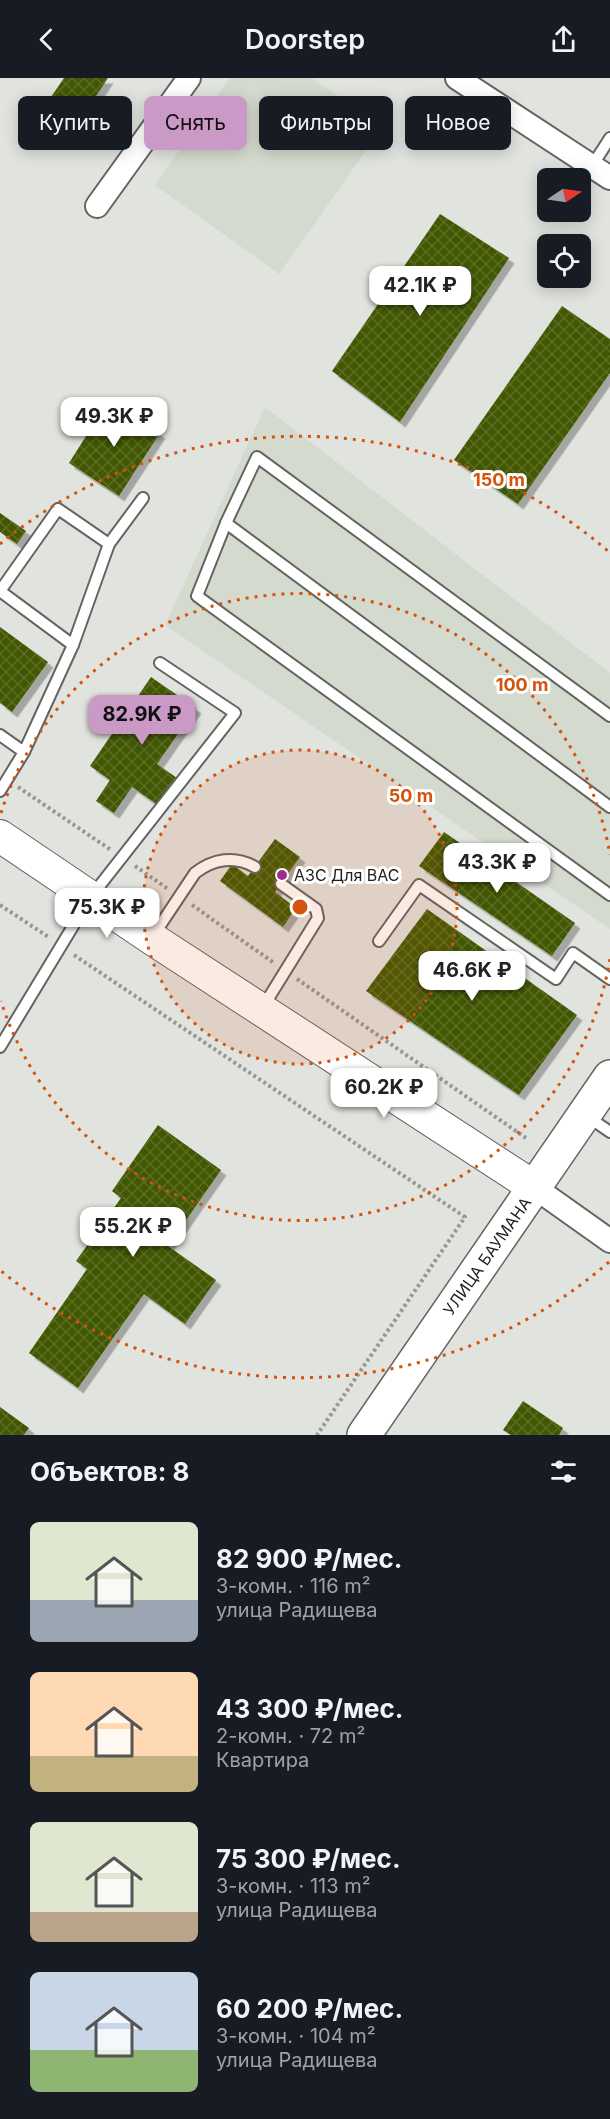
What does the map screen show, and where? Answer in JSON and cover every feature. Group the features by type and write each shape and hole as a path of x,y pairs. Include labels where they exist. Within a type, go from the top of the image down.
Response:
{"main road":[{"name":"УЛИЦА БАУМАНА","path":"364,1435 534,1188 597,1123 610,1077"}],"street":[{"path":"97,206 189,78"},
{"path":"457,78 601,172"},
{"path":"0,836 90,898 534,1188 610,1241"}],"lane":[{"path":"601,172 610,138"},
{"path":"610,716 257,457 226,523 197,596 610,895"},
{"path":"0,791 24,752 73,645 109,544 143,498"},
{"path":"73,645 0,591 57,509 109,544"},
{"path":"226,523 610,807"},
{"path":"0,1047 90,898 235,713 160,663"},
{"path":"0,735 24,752"},
{"path":"151,938 195,873 203,867 217,861 239,859 255,867"},
{"path":"261,1010 318,918 316,909 281,884"},
{"path":"379,940 419,885 556,979 573,953 610,979"}],"path":[{"path":"8,780 180,896 525,1138"},
{"path":"0,905 152,1009 465,1216 317,1435"}],"shaded area":[{"path":"230,78 312,78 337,96 259,96 259,150 366,150 279,274 155,185 180,150 247,150 247,96 217,96"},
{"path":"265,407 610,673 610,929 165,625"}],"building":[{"path":"64,78 108,78 96,96 52,96"},
{"path":"440,214 509,258 400,422 332,371"},
{"path":"562,306 610,339 610,373 518,504 454,460"},
{"path":"109,400 160,433 119,496 69,463"},
{"path":"0,513 26,531 17,544 0,532"},
{"path":"0,627 48,662 12,712 0,703"},
{"path":"151,677 196,708 157,764 177,778 158,805 132,787 114,813 96,801 110,780 90,766"},
{"path":"444,832 575,923 552,956 419,866"},
{"path":"275,839 300,857 275,892 296,908 283,927 220,881 232,864 248,876"},
{"path":"427,909 577,1015 519,1095 366,991"},
{"path":"158,1125 221,1170 168,1246 216,1280 185,1324 144,1294 78,1388 29,1353 87,1269 76,1261 121,1198 112,1191"},
{"path":"523,1401 563,1428 559,1435 511,1435 503,1430"},
{"path":"0,1407 29,1428 24,1435 0,1435"}],"place":[{"name":"АЗС Для ВАС","path":"282,875"}]}
